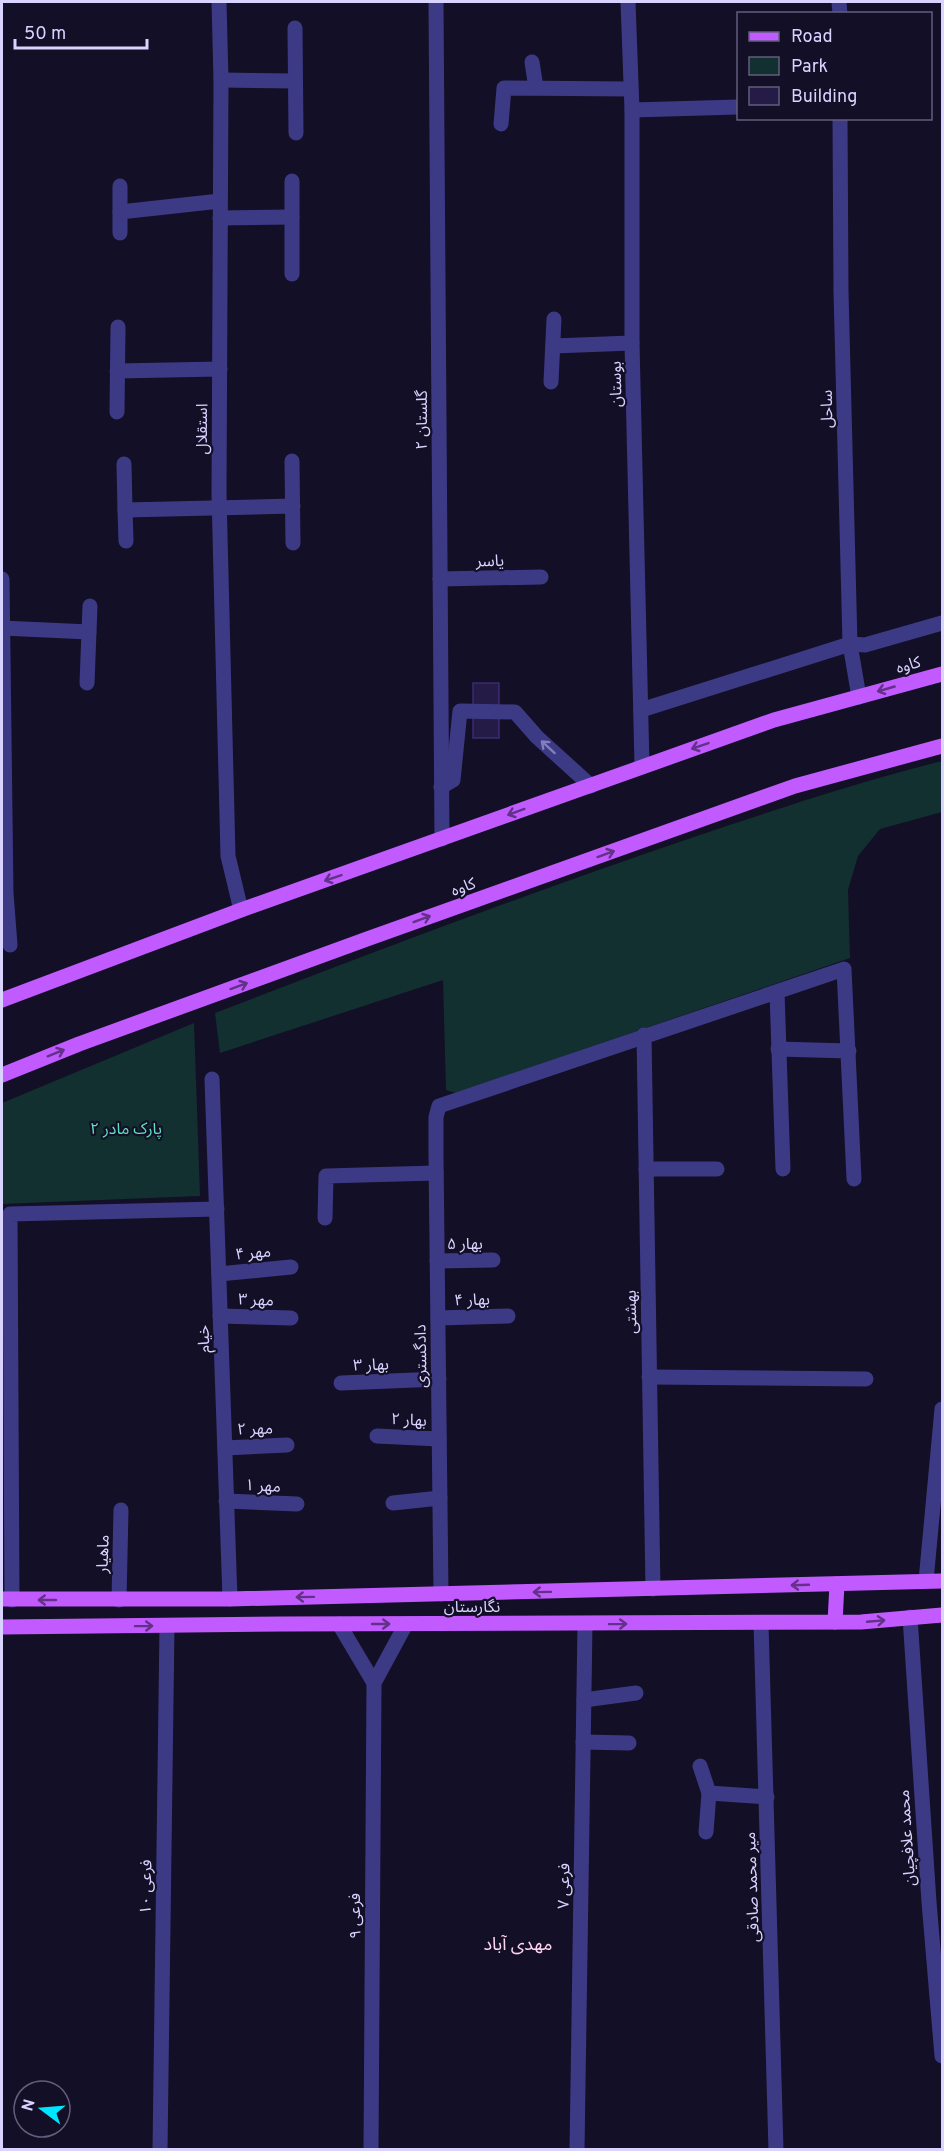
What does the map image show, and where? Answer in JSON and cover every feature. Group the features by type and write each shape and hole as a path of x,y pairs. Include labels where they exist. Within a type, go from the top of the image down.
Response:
{"main road":[{"name":"کاوه","path":"2,1000 241,909 774,720 942,674"},
{"name":"کاوه","path":"2,1075 79,1044 783,790 942,746"},
{"name":"نگارستان","path":"7,1600 230,1599 942,1581"},
{"path":"835,1622 837,1584"},
{"path":"75,1600 82,1610 83,1619 77,1627"},
{"path":"113,1627 105,1618 108,1609 119,1600"},
{"name":"نگارستان","path":"2,1627 761,1623 835,1622 942,1615"}],"street":[{"name":"استقلال","path":"219,2 221,80 219,508 228,856 241,909"},
{"name":"گلستان ۲","path":"436,2 442,839"},
{"name":"بوستان","path":"628,2 632,110 632,344 642,766"},
{"path":"295,28 296,133"},
{"path":"532,63 536,88"},
{"path":"221,80 295,81"},
{"path":"501,124 504,88 631,89"},
{"path":"632,110 737,107"},
{"name":"ساحل","path":"840,120 841,291 850,644 859,697"},
{"path":"292,181 292,274"},
{"path":"120,186 120,234"},
{"path":"120,212 220,201"},
{"path":"220,218 292,216"},
{"path":"551,382 554,319"},
{"path":"117,412 118,327"},
{"path":"553,346 632,344"},
{"path":"117,371 220,369"},
{"path":"292,461 293,543"},
{"path":"124,464 126,541"},
{"path":"125,510 293,506"},
{"name":"یاسر","path":"440,579 541,577"},
{"path":"2,579 6,881 10,945"},
{"path":"87,683 90,606"},
{"path":"641,710 850,644 865,645 942,623"},
{"path":"2,628 89,632"},
{"path":"441,787 453,780 460,711 515,712 537,737 591,786"},
{"path":"644,1035 844,969 854,1179"},
{"path":"777,992 783,1169"},
{"name":"دادگستری","path":"441,1594 436,1173 436,1117 439,1106 644,1035"},
{"name":"بهشتی","path":"644,1035 653,1589"},
{"path":"778,1048 849,1051"},
{"name":"خیام","path":"212,1078 230,1599"},
{"path":"646,1169 717,1169"},
{"path":"325,1218 326,1176 436,1173"},
{"path":"7,1600 10,1214 217,1209"},
{"name":"بهار ۵","path":"437,1261 493,1260"},
{"name":"مهر ۴","path":"219,1274 291,1267"},
{"name":"مهر ۳","path":"220,1316 291,1318"},
{"name":"بهار ۴","path":"438,1318 508,1316"},
{"path":"649,1377 866,1379"},
{"name":"بهار ۳","path":"341,1383 438,1379"},
{"path":"926,1581 942,1409"},
{"name":"بهار ۲","path":"377,1436 439,1439"},
{"name":"مهر ۲","path":"225,1448 287,1445"},
{"path":"393,1503 440,1498"},
{"name":"مهر ۱","path":"226,1501 297,1504"},
{"name":"ماهیار","path":"119,1600 121,1510"},
{"name":"محمد علافچیان","path":"910,1617 936,1905 942,2056"},
{"name":"میر محمد صادقی","path":"761,1623 776,2150"},
{"path":"339,1624 374,1683"},
{"path":"374,1683 406,1624"},
{"name":"فرعی ۷","path":"578,2150 585,1624"},
{"name":"فرعی ۱۰","path":"160,2150 166,1626"},
{"name":"فرعی ۹","path":"371,2150 374,1683"},
{"path":"584,1700 636,1693"},
{"path":"583,1742 629,1743"},
{"path":"700,1766 709,1793 706,1832"},
{"path":"709,1793 766,1797"}],"green space":[{"path":"942,761 942,812 880,829 858,856 848,890 850,958 456,1093 446,1090 443,980 220,1053 215,1013 452,923 631,859 816,797"},
{"name":"پارک مادر ۲","path":"194,1023 200,1196 2,1204 2,1103"}],"building":[{"path":"473,683 499,683 499,738 473,738"}],"district":[{"name":"مهدی آباد","path":"518,1944"}]}
